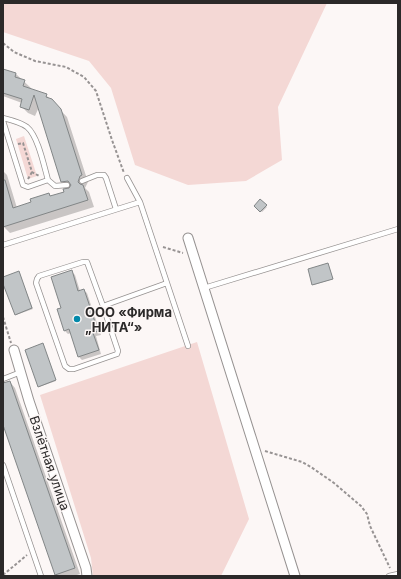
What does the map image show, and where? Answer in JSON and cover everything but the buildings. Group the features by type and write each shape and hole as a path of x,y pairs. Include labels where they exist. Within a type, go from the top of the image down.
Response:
{"street":[{"path":"188,238 295,576"},
{"name":"Взлётная улица","path":"14,350 29,401 86,568 87,576"}],"lane":[{"path":"48,180 28,187 23,185 3,120 16,121 28,128 34,136 48,180 56,186 67,185"},
{"path":"82,181 97,175 104,175 116,209"},
{"path":"127,178 140,202 188,346"},
{"path":"3,245 140,202"},
{"path":"204,288 398,229"},
{"path":"87,262 103,306 118,351 116,354 74,369 69,369 65,366 36,283 37,279 39,276 87,262"},
{"path":"103,306 167,283"},
{"path":"3,378 21,372"},
{"path":"3,465 41,576"},
{"path":"391,576 398,574"}],"path":[{"path":"3,43 14,52 35,61 66,67 84,77 96,91 120,162 127,178"},
{"path":"11,147 22,143 32,172 48,180"},
{"path":"154,244 180,253 192,252"},
{"path":"3,317 14,350"},
{"path":"255,448 311,467 334,482 361,506 367,514 370,526 388,563 391,576"},
{"path":"3,575 32,550"}],"shaded area":[{"path":"3,3 327,3 278,107 282,160 246,181 188,185 135,165 111,88 89,61 3,32"},
{"path":"24,136 37,176 28,179 16,139"},
{"path":"197,342 249,519 221,576 93,576 91,558 40,395"}],"place":[{"name":"ООО «Фирма „НИТА“»","path":"77,319"}]}
